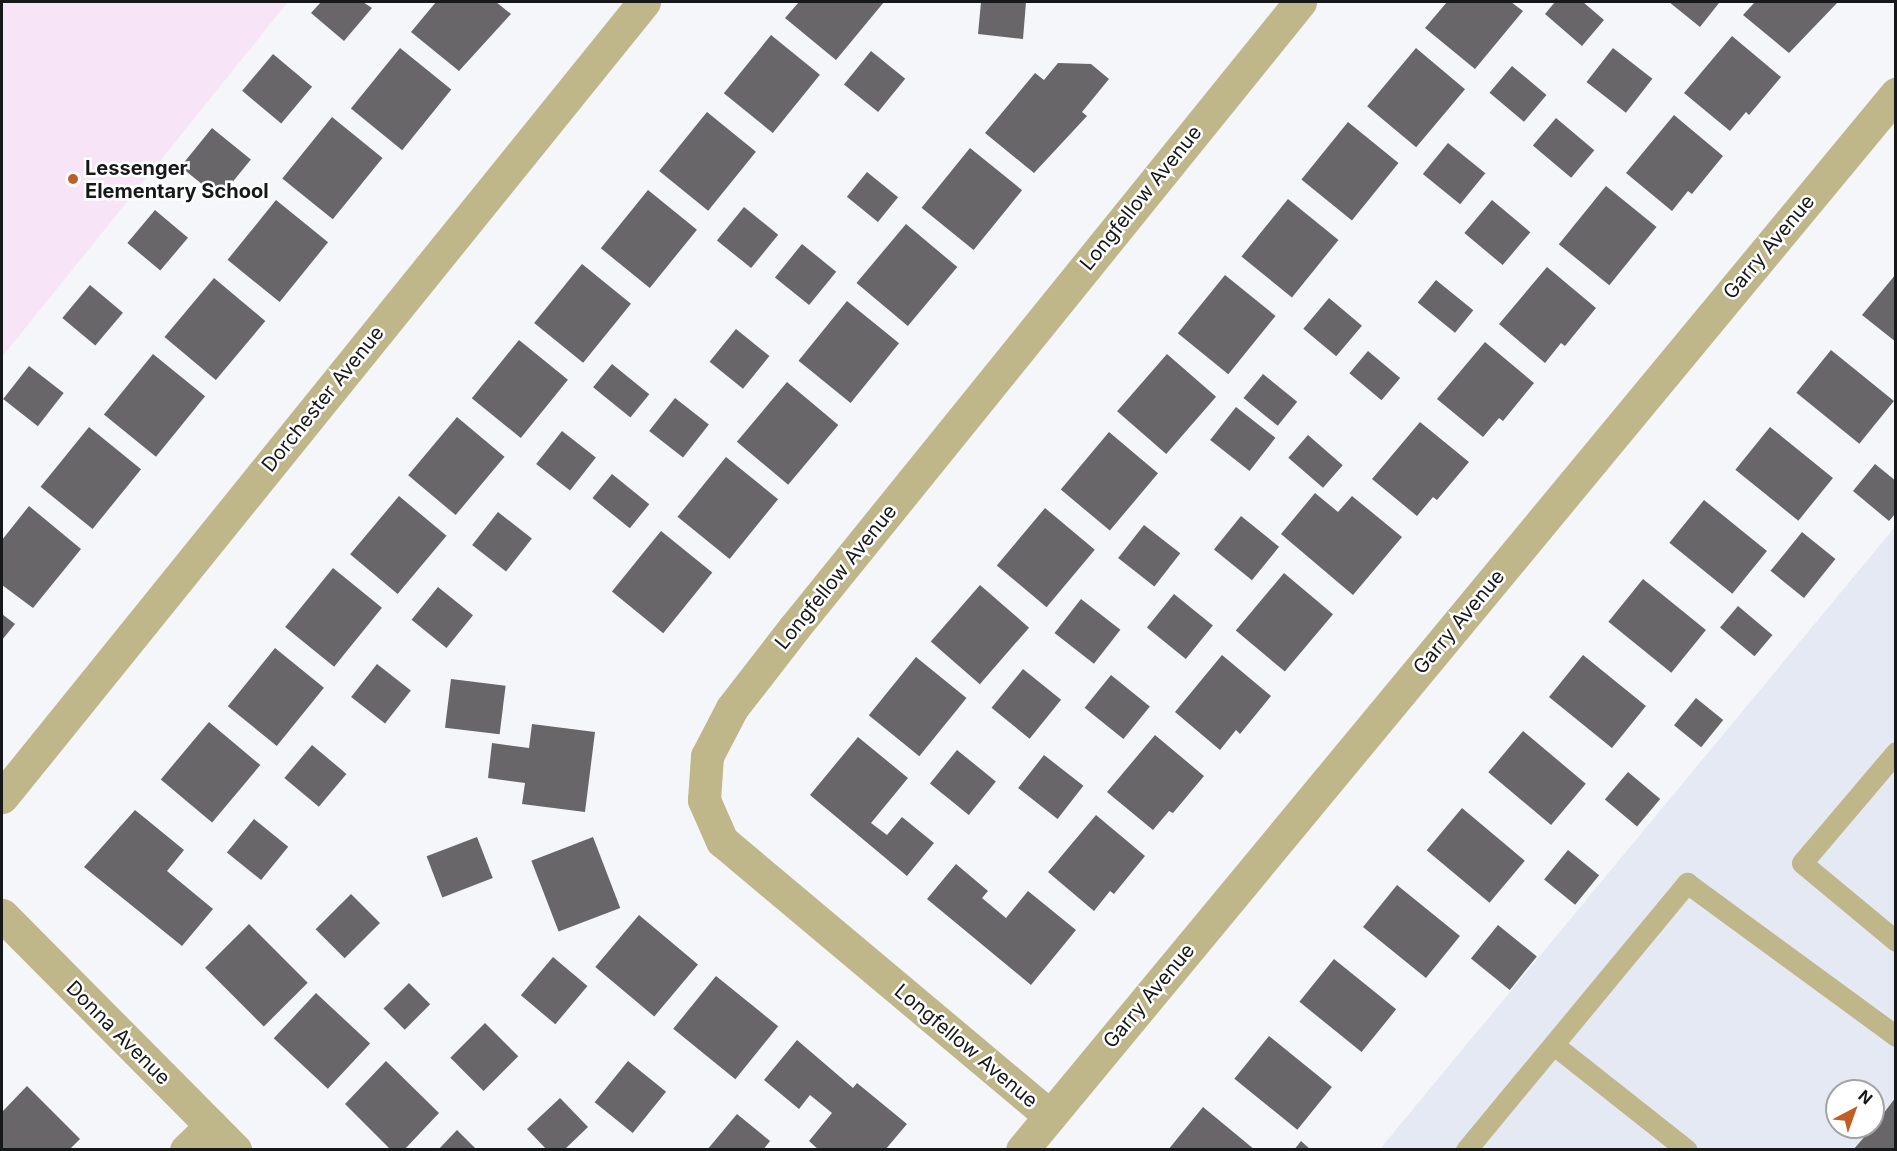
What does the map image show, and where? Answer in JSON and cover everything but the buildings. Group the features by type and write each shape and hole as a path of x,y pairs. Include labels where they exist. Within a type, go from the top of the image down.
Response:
{"street":[{"name":"Dorchester Avenue","path":"2,797 644,2"},
{"name":"Longfellow Avenue","path":"1050,1116 722,841 704,800 702,778 707,756 732,708 1300,2"},
{"name":"Garry Avenue","path":"1022,1149 1896,94"},
{"name":"Donna Avenue","path":"2,915 235,1149"},
{"path":"186,1149 211,1126"}],"lane":[{"path":"1896,752 1802,863 1896,941"},
{"path":"1466,1149 1688,883 1896,1036"},
{"path":"1554,1045 1688,1149"}],"shaded area":[{"name":"Lessenger Elementary School","path":"2,2 288,2 2,357"},
{"path":"1895,527 1895,1149 1380,1149"}],"place":[{"name":"Lessenger Elementary School","path":"73,179"}]}
